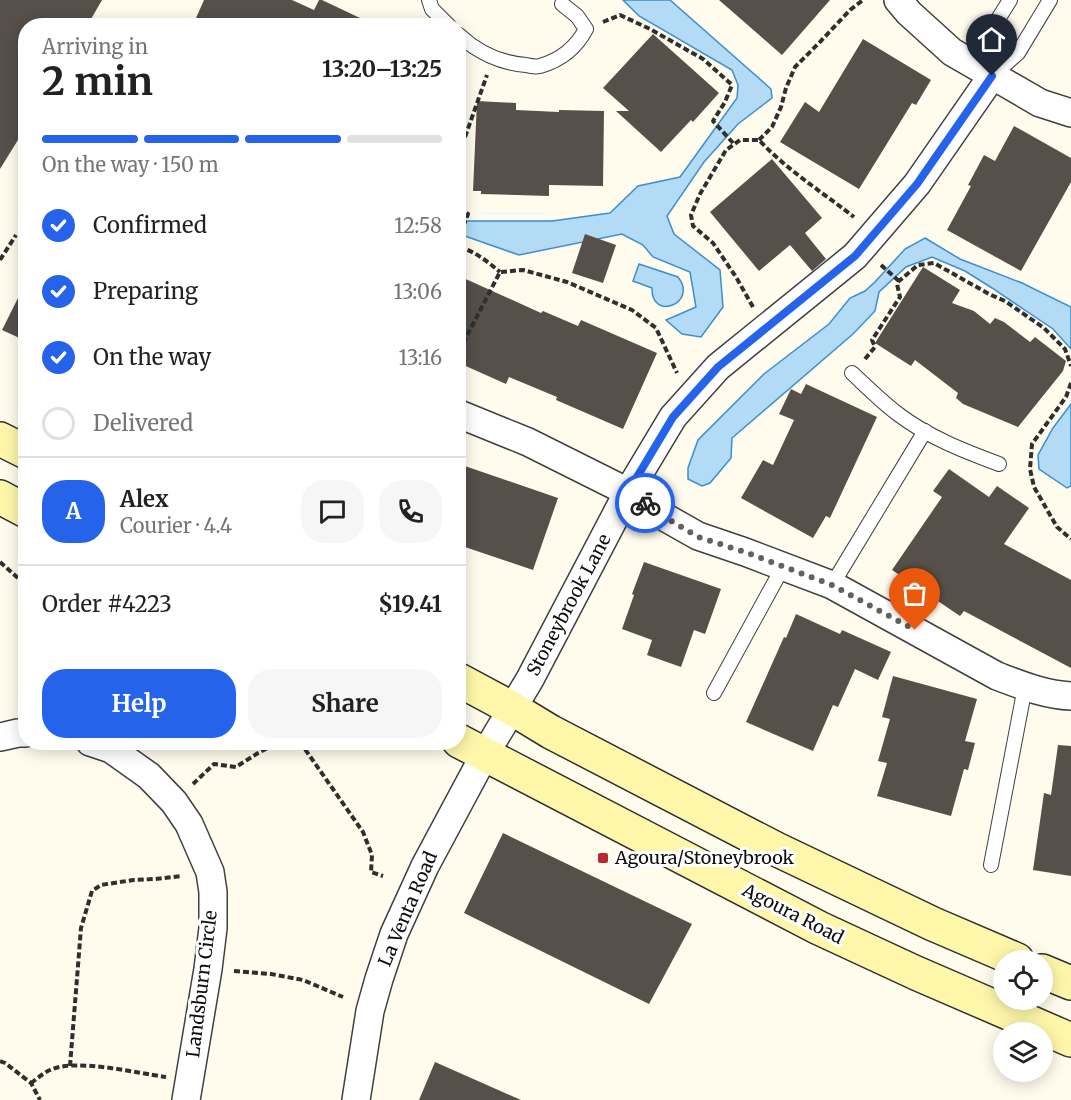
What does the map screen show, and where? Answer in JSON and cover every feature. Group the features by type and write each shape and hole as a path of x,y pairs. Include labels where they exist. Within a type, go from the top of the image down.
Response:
{"main road":[{"path":"0,439 18,448"},
{"path":"0,497 18,507"},
{"name":"Agoura Road","path":"466,693 489,734 819,928 1071,1040"},
{"name":"Agoura Road","path":"489,734 551,732 776,849 933,924 994,950"},
{"path":"1053,976 1071,983"}],"street":[{"path":"898,0 952,52 1040,103 1071,113"},
{"name":"Stoneybrook Lane","path":"489,734 530,679 628,492 673,417 718,367 855,256 917,184 992,76"},
{"path":"466,417 528,442 628,492 698,537 832,585 998,676 1025,687 1059,696 1071,696"},
{"path":"0,737 18,733"},
{"name":"La Venta Road","path":"356,1100 370,1011 394,934 489,734"},
{"name":"Landsburn Circle","path":"112,750 149,776 174,802 189,824 210,872 213,892 213,927 188,1090"}],"lane":[{"path":"429,0 432,9 441,18"},
{"path":"992,76 985,40 1010,0"},
{"name":"Stoneybrook Lane","path":"992,76 1018,53 1050,0"},
{"path":"466,41 493,57 512,64 538,66 566,54 580,40 586,29 577,16 562,4"},
{"path":"852,373 898,414 925,431 965,452 999,464"},
{"path":"832,585 925,431"},
{"path":"714,693 783,567"},
{"path":"991,865 1025,687"}],"path":[{"path":"766,328 713,243 693,226 691,215 700,194 726,150 740,140 759,140 772,127 782,107 786,88 795,67 850,10 863,0"},
{"path":"586,29 620,15 704,59 732,85 726,102 713,121 734,144"},
{"path":"466,134 493,57"},
{"path":"759,140 790,168 875,233"},
{"path":"0,260 16,235"},
{"path":"466,249 500,272 523,270 567,282 632,310 656,328 671,356 689,400"},
{"path":"897,280 918,265 934,263 1005,301 1044,328 1065,349 1071,366"},
{"path":"852,373 875,347 872,340 900,297 897,280 882,265"},
{"path":"466,338 500,272"},
{"path":"1071,383 1066,397 1032,444 1030,469 1034,486 1057,527 1071,539"},
{"path":"0,562 18,578"},
{"path":"174,802 214,764 236,767 264,750"},
{"path":"306,750 363,832 372,855 371,872 383,876"},
{"path":"70,1066 81,927 92,891 101,885 210,872"},
{"path":"208,969 272,974 303,980 343,997"},
{"path":"0,1062 5,1063 31,1083 40,1100"},
{"path":"31,1083 51,1069 85,1065 188,1090"}],"water":[{"path":"623,0 670,0 771,89 772,98 738,124 704,162 667,216 674,234 720,270 723,307 701,337 682,334 666,320 696,307 690,272 653,257 643,245 622,234 519,255 466,236 466,220 552,221 610,213 638,186 680,177 737,98 738,85 732,70 639,16"},
{"path":"925,238 960,259 1022,283 1071,307 1071,349 1053,329 992,288 965,271 932,257 906,267 879,292 875,311 853,334 732,438 731,458 710,483 702,486 688,479 688,468 698,440 764,374 829,324 850,298 865,291 905,249"},
{"path":"639,264 678,277 683,286 683,294 679,301 672,305 659,304 654,298 652,288 633,281"},
{"path":"1071,404 1071,486 1067,488 1039,469 1038,455 1053,428"}],"building":[{"path":"0,0 102,0 92,18 18,18 18,140 0,169"},
{"path":"204,0 292,0 314,10 319,0 322,0 360,18 196,18"},
{"path":"719,0 830,0 782,55"},
{"path":"653,34 719,93 661,152 616,111 629,111 603,88"},
{"path":"863,39 931,80 916,105 912,103 859,189 780,142 805,102 819,112"},
{"path":"477,101 516,103 516,110 604,111 603,186 549,185 549,196 481,194 481,191 473,191"},
{"path":"1014,126 1071,158 1071,182 1021,271 947,230 971,186 968,185 984,155 995,161"},
{"path":"772,159 822,218 805,233 826,259 812,271 790,245 759,271 710,212"},
{"path":"585,234 616,245 603,283 572,273"},
{"path":"923,267 960,290 952,303 974,311 990,324 995,318 1004,322 1030,342 1035,337 1066,361 1063,371 1018,427 963,404 956,398 958,393 915,360 911,366 875,343"},
{"path":"466,279 541,313 543,311 578,326 581,320 657,353 623,429 509,377 506,384 466,366"},
{"path":"18,298 18,337 2,330"},
{"path":"806,384 877,417 830,518 826,516 813,538 741,498 763,460 773,465 794,420 779,414 791,389 801,394"},
{"path":"466,466 558,498 533,570 466,547"},
{"path":"949,469 989,497 997,486 1029,508 1004,544 1071,580 1071,668 964,611 960,616 892,570 942,497 933,491"},
{"path":"644,562 721,589 705,634 694,630 681,667 647,655 652,640 622,629"},
{"path":"796,614 840,634 842,630 891,652 878,680 855,669 838,707 833,705 813,751 746,722"},
{"path":"893,676 977,699 965,741 975,743 968,770 964,769 951,816 877,796 887,763 878,761 890,719 882,717"},
{"path":"1058,745 1071,746 1071,876 1033,870 1044,793 1051,795"},
{"path":"503,833 692,924 649,1004 464,913"},
{"path":"435,1062 521,1100 419,1100"}],"way so far":[{"path":"645,503 698,537 832,585 915,630"}],"place":[{"name":"Agoura/Stoneybrook","path":"603,858"}],"route":[{"path":"645,503 628,492 673,417 718,367 855,256 917,184 992,76"}]}
